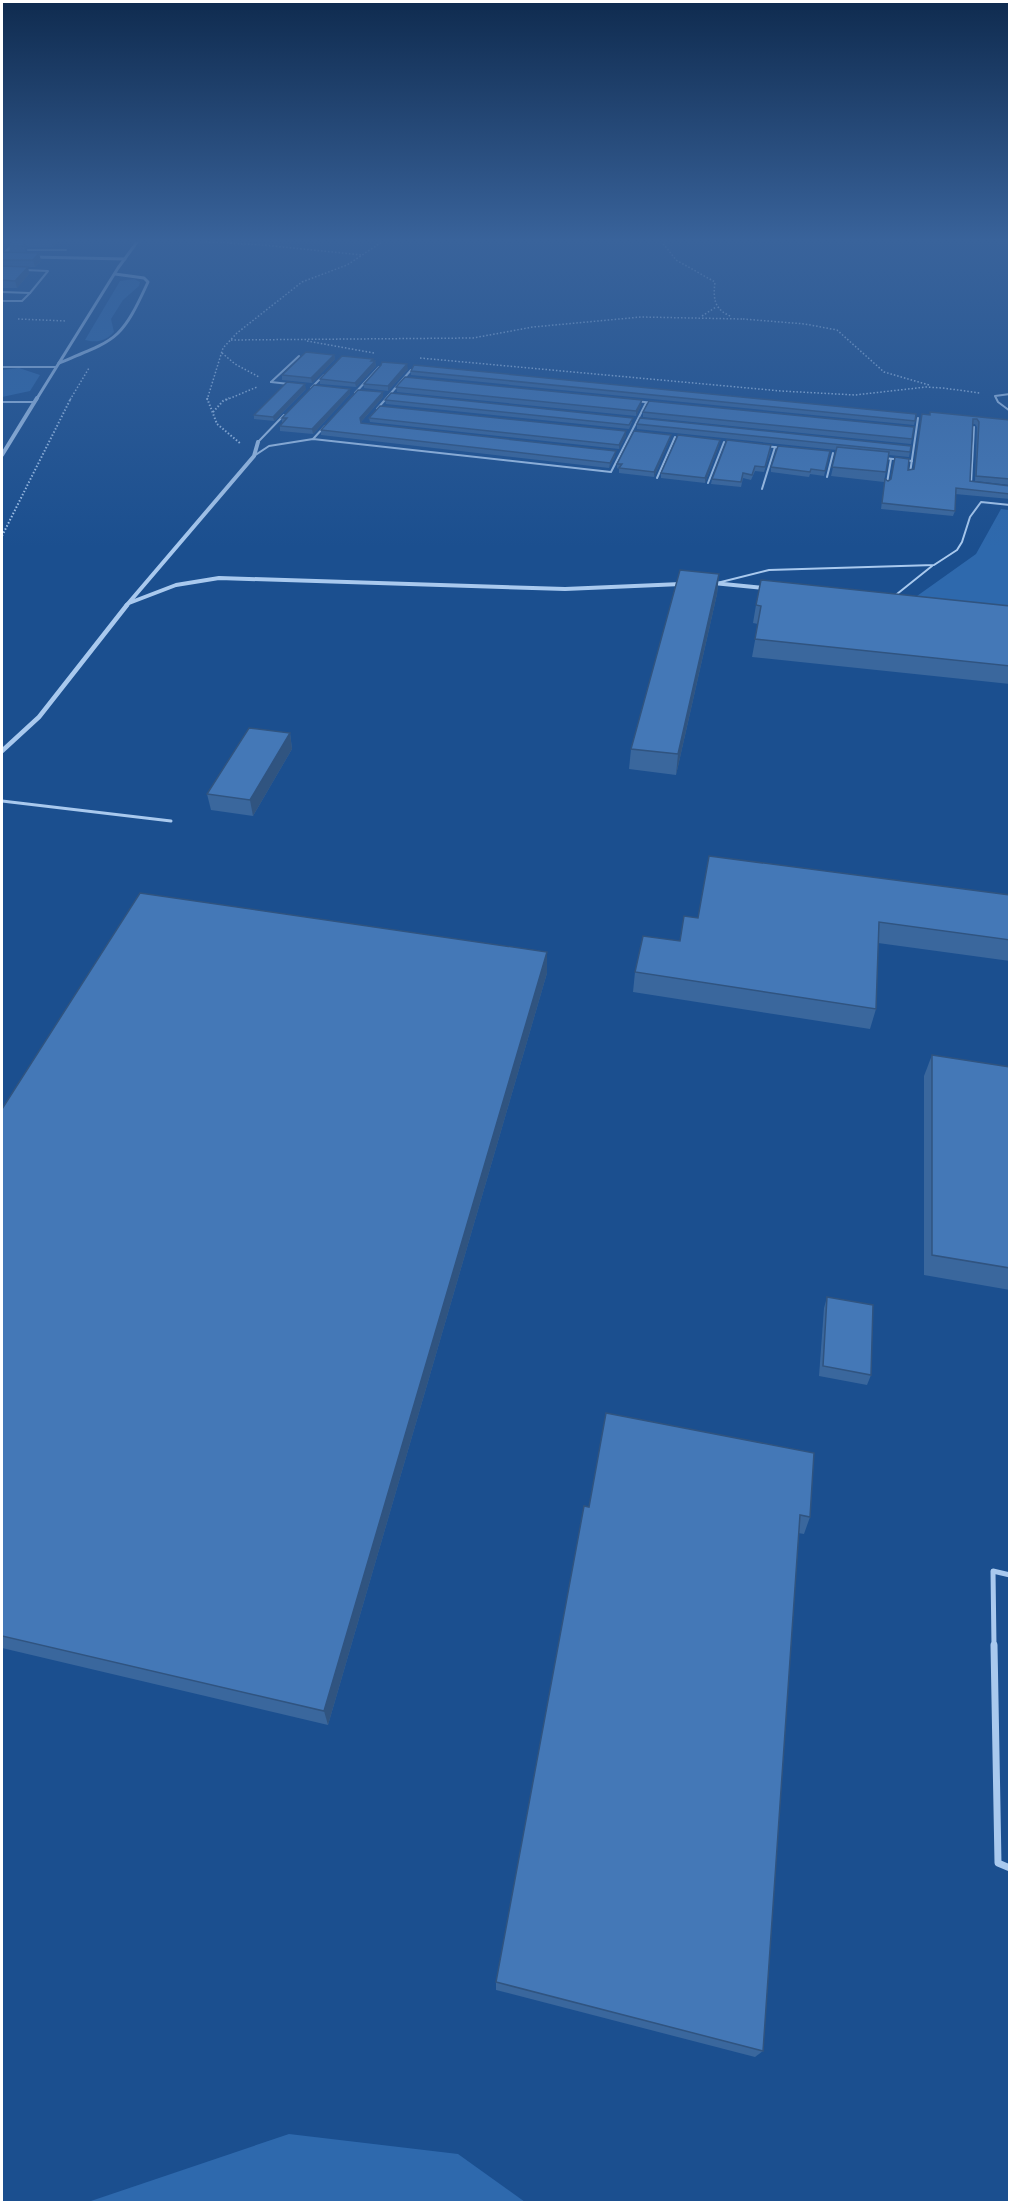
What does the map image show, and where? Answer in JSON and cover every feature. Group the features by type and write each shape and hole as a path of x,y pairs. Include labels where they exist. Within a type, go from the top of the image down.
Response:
{"street":[{"path":"2,455 73,341"},
{"path":"57,365 109,341"},
{"path":"2,751 39,717 129,603 254,456 258,442"},
{"path":"129,603 176,585 219,578 565,589 683,584"},
{"path":"706,583 774,589"},
{"path":"889,603 900,604"}],"lane":[{"path":"271,382 299,356"},
{"path":"2,367 57,365"},
{"path":"350,399 379,367"},
{"path":"371,416 411,370"},
{"path":"305,395 326,373"},
{"path":"404,378 415,380"},
{"path":"271,382 292,385"},
{"path":"302,386 324,388"},
{"path":"346,390 368,392"},
{"path":"379,393 401,396"},
{"path":"1010,394 995,396 998,402 1010,411"},
{"path":"635,401 658,404"},
{"path":"2,402 33,402"},
{"path":"254,456 269,446 312,439 611,472 646,403"},
{"path":"378,407 390,408"},
{"path":"258,442 289,410"},
{"path":"910,473 918,418"},
{"path":"312,439 327,423"},
{"path":"974,427 971,484 980,485"},
{"path":"631,432 642,433"},
{"path":"664,436 685,438"},
{"path":"657,478 675,437"},
{"path":"714,441 734,443"},
{"path":"708,483 724,442"},
{"path":"765,446 786,448"},
{"path":"762,489 775,447"},
{"path":"827,477 833,453"},
{"path":"880,458 912,461"},
{"path":"887,483 891,459"},
{"path":"717,583 770,570 934,564 950,558 961,547 974,507 981,502 1010,505"},
{"path":"889,603 934,564"},
{"path":"2,801 171,821"},
{"path":"1010,1575 993,1571 998,1863 1010,1868"}],"path":[{"path":"230,341 222,353 207,399 217,424 254,456"},
{"path":"303,341 382,354"},
{"path":"851,341 884,372 910,381 995,396"},
{"path":"222,353 235,364 271,382"},
{"path":"413,358 781,391 855,395 926,387 943,388"},
{"path":"2,536 73,394 90,367"},
{"path":"215,420 213,412 223,401 271,382"}],"shaded area":[{"path":"19,368 40,375 30,391 2,397 2,370"},
{"path":"1001,509 1009,510 1009,613 917,596 976,554"},
{"path":"289,2134 458,2154 525,2202 88,2202"}],"building":[{"path":"306,352 334,355 311,378 282,375"},
{"path":"342,356 375,361 355,383 320,379"},
{"path":"382,362 407,364 388,386 364,384 381,365"},
{"path":"414,365 916,414 915,421 411,371"},
{"path":"405,377 642,400 636,411 396,387"},
{"path":"287,382 305,384 273,417 254,415"},
{"path":"314,385 350,389 312,429 280,426 287,418 282,418"},
{"path":"358,390 383,392 360,418 361,423 616,451 610,463 321,430"},
{"path":"391,393 633,418 629,425 385,400"},
{"path":"649,401 914,427 912,439 643,412"},
{"path":"380,406 626,431 619,445 369,418"},
{"path":"930,412 1010,420 1010,479 976,476 979,422 973,419 970,481 1010,486 1010,494 956,488 955,511 882,503 885,479 888,481 891,479 895,457 909,459 908,470 914,469 922,414 930,415"},
{"path":"640,418 911,446 910,452 637,424"},
{"path":"634,431 671,435 654,472 619,468 622,464 617,464"},
{"path":"678,435 720,440 705,478 661,473"},
{"path":"727,440 771,445 765,467 755,466 752,475 743,473 741,482 712,479"},
{"path":"778,446 830,451 825,471 811,469 810,472 771,467"},
{"path":"837,447 889,452 886,472 832,467"},
{"path":"680,570 719,574 678,754 631,749"},
{"path":"761,580 1010,606 1010,666 755,639 761,606 756,605"},
{"path":"249,728 290,733 250,800 207,794"},
{"path":"709,856 1010,895 1010,940 879,922 876,1009 635,972 643,936 680,941 684,916 698,918"},
{"path":"140,893 547,952 324,1711 2,1636 2,1109"},
{"path":"932,1055 1010,1067 1010,1268 932,1255"},
{"path":"827,1297 873,1305 871,1375 823,1366"},
{"path":"606,1413 814,1453 810,1517 800,1515 763,2051 496,1982 584,1506 589,1507"}]}
